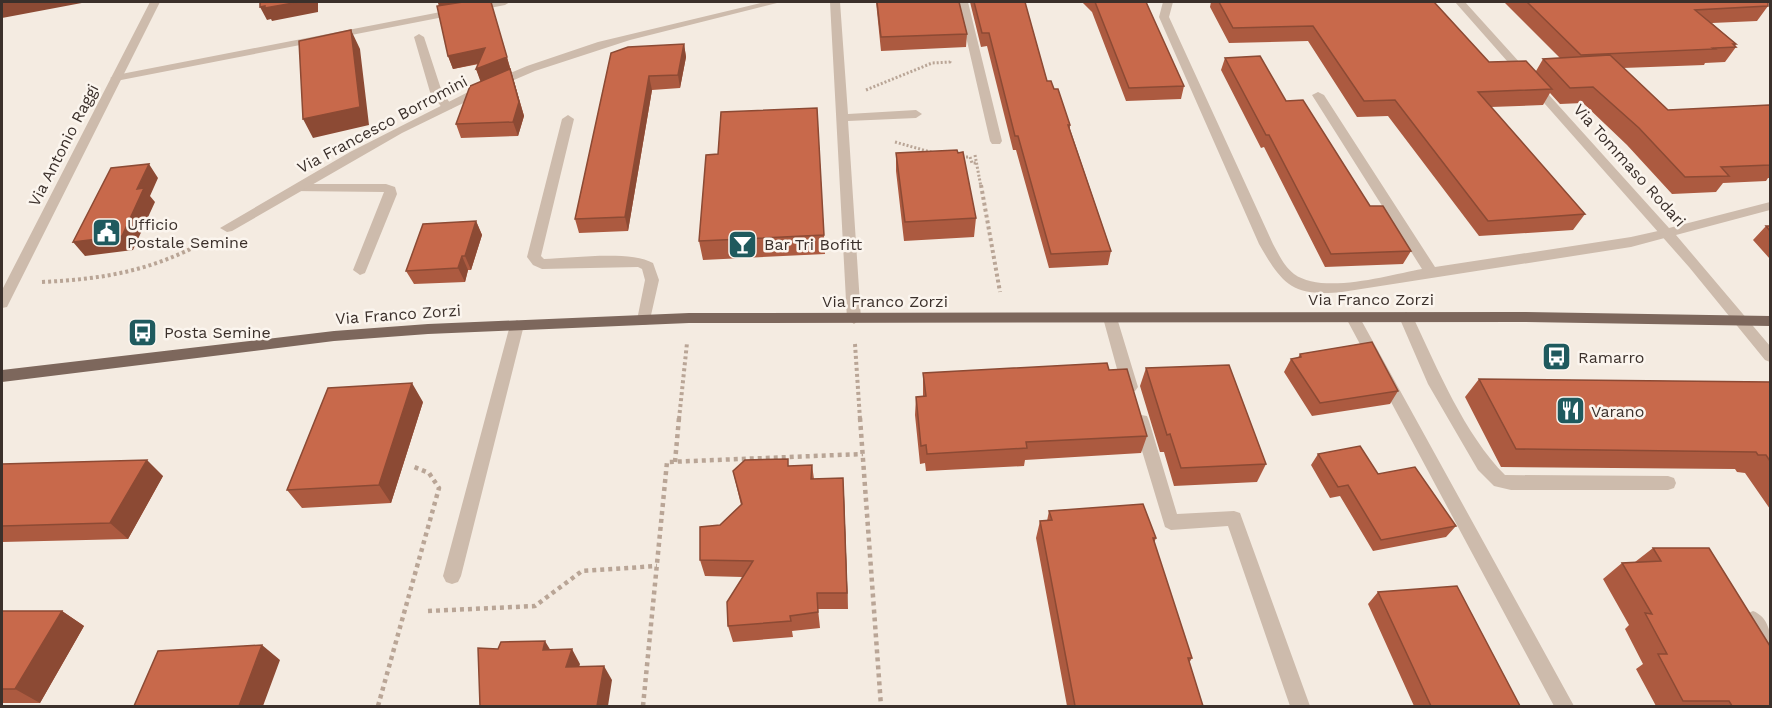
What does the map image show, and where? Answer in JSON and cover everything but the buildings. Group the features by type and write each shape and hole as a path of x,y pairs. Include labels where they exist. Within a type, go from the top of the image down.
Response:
{"main road":[{"name":"Via Franco Zorzi","path":"2,376 334,336 689,318 1597,317 1770,321"}],"street":[{"name":"Via Antonio Raggi","path":"2,303 155,2"},
{"path":"116,78 505,2"},
{"name":"Via Francesco Borromini","path":"227,228 478,91 578,51 776,2"},
{"path":"835,2 854,319"},
{"path":"963,2 996,141"},
{"path":"1168,2 1164,17 1266,244 1281,270 1306,287 1328,289 1631,242 1770,206"},
{"name":"Via Tommaso Rodari","path":"1460,2 1667,233 1770,356"},
{"path":"419,37 436,92 447,106"},
{"path":"1318,95 1431,272"},
{"path":"842,122 916,114"},
{"path":"568,119 534,257 542,264 627,261 641,262 648,266 652,280 644,320"},
{"path":"297,188 386,188 390,190 391,194 360,270"},
{"path":"1406,317 1436,384 1484,465 1500,481 1511,483 1668,483"},
{"path":"1110,318 1171,522 1234,518 1300,706"},
{"path":"1353,318 1564,706"},
{"path":"452,576 517,325"},
{"path":"1744,607 1770,646"}],"path":[{"path":"841,100 932,63 950,62 950,57"},
{"path":"842,122 940,154"},
{"path":"975,152 1005,318"},
{"path":"961,157 970,157 972,163 977,163"},
{"path":"13,282 84,280 143,271 181,256 227,228"},
{"path":"675,462 689,318"},
{"path":"854,319 881,706"},
{"path":"643,706 667,462 862,454"},
{"path":"378,706 439,488 435,477 427,470 412,466"},
{"path":"428,611 535,606 582,571 657,566"}],"place":[{"name":"Ufficio Postale Semine","path":"106,233"},
{"name":"Bar Tri Bofitt","path":"743,244"},
{"name":"Posta Semine","path":"143,332"},
{"name":"Ramarro","path":"1557,357"},
{"name":"Varano","path":"1570,411"}]}
